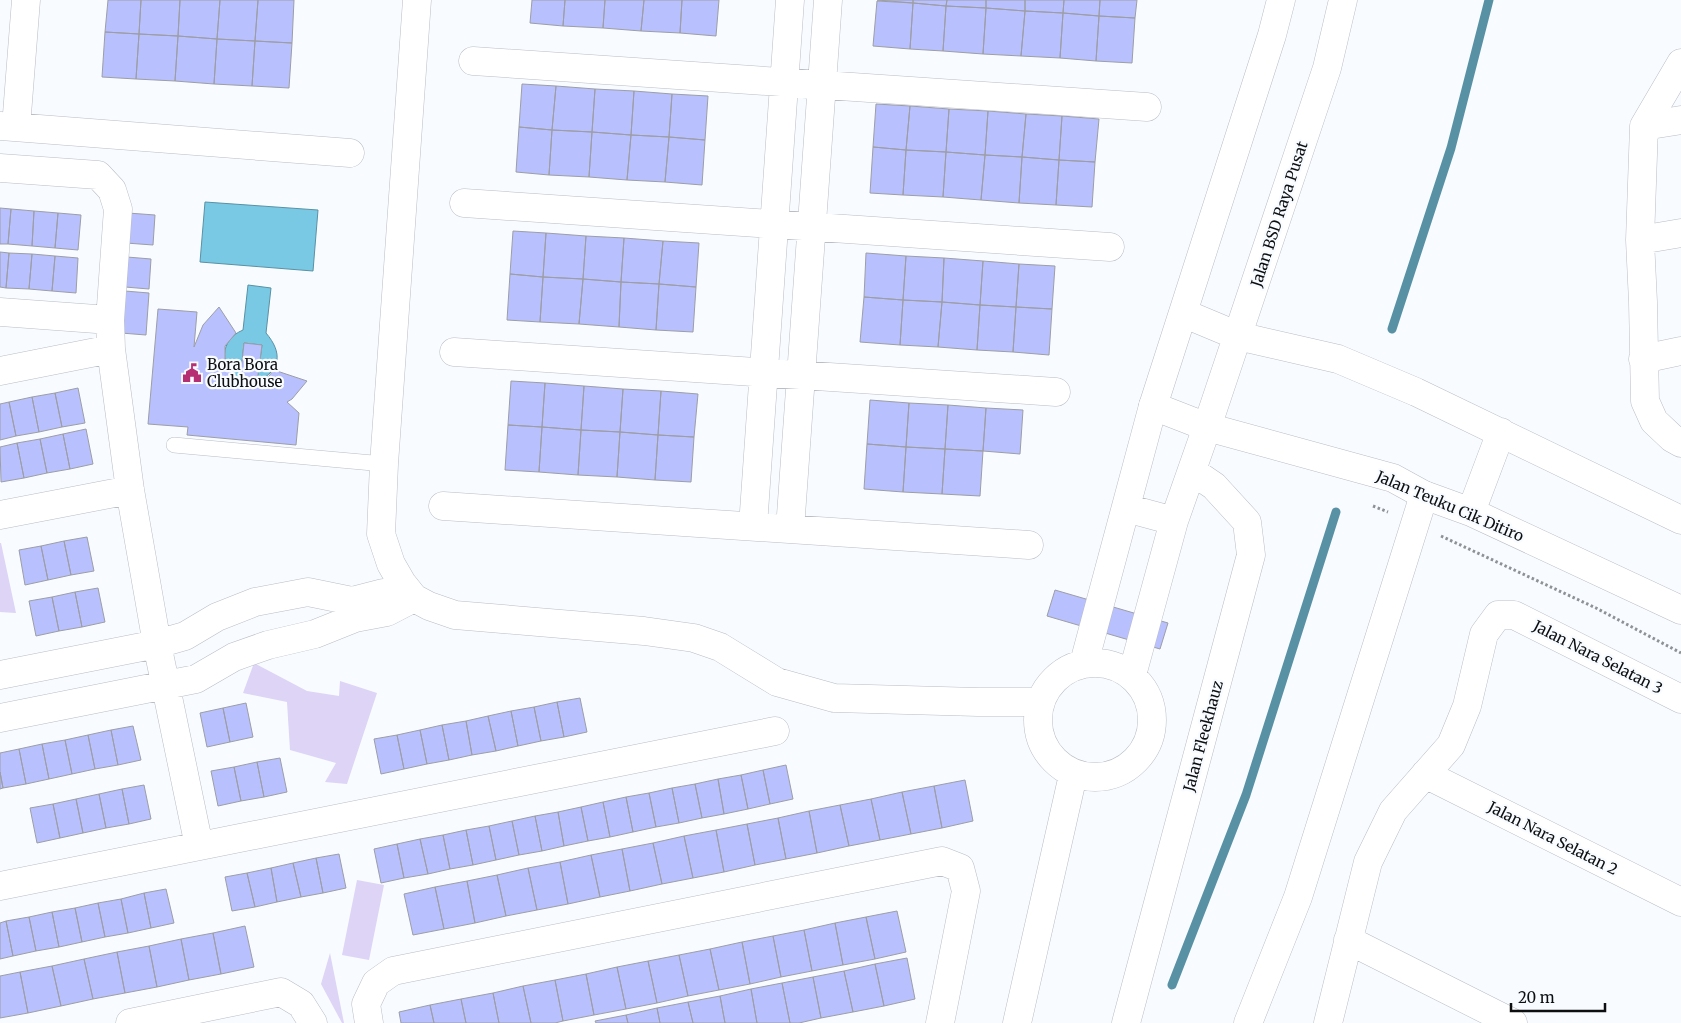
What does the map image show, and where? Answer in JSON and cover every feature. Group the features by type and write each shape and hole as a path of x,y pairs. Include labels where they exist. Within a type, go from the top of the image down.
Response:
{"street":[{"path":"26,0 8,127 350,152"},
{"path":"417,0 384,464 381,534 391,564 408,591 429,606 455,615 644,631 694,638 720,647 777,682 834,698 978,702 1039,710"},
{"path":"754,526 790,0"},
{"path":"790,529 828,0"},
{"path":"1084,663 1153,406 1272,35 1281,0"},
{"name":"Jalan BSD Raya Pusat","path":"1132,675 1174,521 1327,68 1343,0"},
{"path":"473,61 1147,107"},
{"path":"1681,63 1644,126 1640,240 1645,401 1654,421 1672,438 1681,443"},
{"path":"1644,126 1681,120"},
{"path":"0,168 98,174 112,190 118,209 110,320 110,349 130,490 157,644 199,846"},
{"path":"464,203 1110,246"},
{"path":"1640,240 1681,233"},
{"path":"0,312 110,320"},
{"path":"1183,313 1238,336 1338,359 1416,392 1681,520"},
{"path":"0,371 110,349"},
{"path":"1643,358 1681,351"},
{"path":"454,352 1056,392"},
{"name":"Jalan Teuku Cik Ditiro","path":"1153,406 1207,426 1393,478 1424,495 1471,512 1681,610"},
{"path":"1471,512 1501,432"},
{"name":"Jalan Fleekhauz","path":"1126,1023 1251,555 1247,522 1214,486 1192,471"},
{"path":"0,515 130,490"},
{"path":"1248,1023 1298,898 1424,495"},
{"path":"444,506 1030,545"},
{"path":"1126,508 1174,521"},
{"path":"0,675 157,644 185,636 216,617 255,602 308,592 352,601 408,591"},
{"path":"0,718 196,679 242,654 268,645 315,634 355,618 387,612 408,591"},
{"path":"308,592 315,634"},
{"name":"Jalan Nara Selatan 3","path":"1426,774 1451,745 1467,706 1484,634 1498,615 1514,614 1681,698"},
{"path":"1084,663 1110,664 1132,675 1144,689 1151,706 1153,724 1149,741 1139,757 1126,769 1108,776 1090,777 1073,775 1057,763 1046,749 1039,732 1039,710 1049,686 1062,673 1084,663"},
{"path":"0,886 775,731"},
{"path":"1328,1023 1368,862 1393,811 1426,774"},
{"name":"Jalan Nara Selatan 2","path":"1426,774 1681,902"},
{"path":"1017,1023 1073,775"},
{"path":"369,1023 366,1004 376,983 393,970 942,861 960,868 966,891 940,1023"},
{"path":"1348,940 1514,1023"},
{"path":"130,1023 281,992 302,1004 313,1023"}],"lane":[{"path":"174,445 384,464"}],"path":[{"path":"1371,505 1596,608 1681,653"}],"shaded area":[{"path":"1,543 16,613 0,612"},
{"path":"254,663 307,691 339,696 340,681 377,693 347,784 325,782 336,763 290,750 287,702 243,693"},
{"path":"357,880 384,885 369,960 342,955"},
{"path":"330,953 344,1023 342,1023 321,984"}],"water":[{"path":"205,202 318,210 313,271 200,262"},
{"path":"248,285 271,288 266,333 275,347 277,360 271,372 257,382 262,345 244,343 240,381 228,369 225,361 226,347 229,340 243,330"}],"building":[{"path":"108,0 141,0 139,34 105,32"},
{"path":"141,0 180,0 178,36 139,34"},
{"path":"180,0 220,0 217,39 178,36"},
{"path":"220,0 258,0 255,41 217,39"},
{"path":"258,0 294,0 292,43 255,41"},
{"path":"532,0 565,0 563,26 530,23"},
{"path":"565,0 605,0 603,28 563,26"},
{"path":"605,0 644,0 641,31 603,28"},
{"path":"644,0 682,0 680,33 641,31"},
{"path":"682,0 719,0 716,36 680,33"},
{"path":"877,0 913,0 913,3"},
{"path":"913,0 947,0 946,6 913,3"},
{"path":"947,0 986,0 986,8 946,6"},
{"path":"986,0 1025,0 1025,11 986,8"},
{"path":"1025,0 1064,0 1063,13 1025,11"},
{"path":"1064,0 1100,0 1099,16 1063,13"},
{"path":"1100,0 1137,0 1135,18 1099,16"},
{"path":"877,1 913,3 910,49 873,46"},
{"path":"913,3 946,6 943,51 910,49"},
{"path":"946,6 986,8 983,54 943,51"},
{"path":"986,8 1025,11 1021,56 983,54"},
{"path":"1025,11 1063,13 1060,58 1021,56"},
{"path":"1063,13 1099,16 1096,61 1060,58"},
{"path":"1099,16 1135,18 1132,63 1096,61"},
{"path":"105,32 139,34 136,79 102,77"},
{"path":"139,34 178,36 175,81 136,79"},
{"path":"178,36 217,39 214,84 175,81"},
{"path":"217,39 255,41 252,86 214,84"},
{"path":"255,41 292,43 289,88 252,86"},
{"path":"522,84 556,86 552,130 519,127"},
{"path":"556,86 595,89 592,132 552,130"},
{"path":"595,89 634,91 631,135 592,132"},
{"path":"634,91 672,94 669,137 631,135"},
{"path":"672,94 708,96 705,140 669,137"},
{"path":"876,104 910,106 906,150 873,147"},
{"path":"910,106 949,109 946,152 906,150"},
{"path":"949,109 988,111 985,155 946,152"},
{"path":"988,111 1026,114 1022,157 985,155"},
{"path":"1026,114 1062,116 1059,160 1022,157"},
{"path":"1062,116 1099,119 1095,162 1059,160"},
{"path":"519,127 552,130 549,175 516,172"},
{"path":"552,130 592,132 589,177 549,175"},
{"path":"592,132 631,135 627,180 589,177"},
{"path":"631,135 669,137 665,182 627,180"},
{"path":"669,137 705,140 702,185 665,182"},
{"path":"873,147 906,150 903,195 870,193"},
{"path":"906,150 946,152 943,197 903,195"},
{"path":"946,152 985,155 981,200 943,197"},
{"path":"985,155 1022,157 1019,203 981,200"},
{"path":"1022,157 1059,160 1056,205 1019,203"},
{"path":"1059,160 1095,162 1092,207 1056,205"},
{"path":"0,208 11,209 8,244 0,244"},
{"path":"11,209 34,211 32,246 8,244"},
{"path":"34,211 58,213 55,248 32,246"},
{"path":"58,213 81,215 78,250 55,248"},
{"path":"128,213 155,215 153,245 126,243"},
{"path":"513,231 546,233 543,277 510,274"},
{"path":"546,233 586,236 583,279 543,277"},
{"path":"586,236 624,238 621,282 583,279"},
{"path":"624,238 663,241 659,284 621,282"},
{"path":"663,241 699,243 696,287 659,284"},
{"path":"0,252 9,253 6,288 0,287"},
{"path":"9,253 32,254 29,289 6,288"},
{"path":"866,253 906,256 903,300 864,297"},
{"path":"32,254 55,256 52,291 29,289"},
{"path":"55,256 78,258 76,293 52,291"},
{"path":"906,256 944,258 942,302 903,300"},
{"path":"127,257 151,259 149,289 125,287"},
{"path":"944,258 983,261 980,305 942,302"},
{"path":"983,261 1019,264 1016,307 980,305"},
{"path":"1019,264 1055,266 1052,309 1016,307"},
{"path":"510,274 543,277 540,322 507,320"},
{"path":"543,277 583,279 579,324 540,322"},
{"path":"583,279 621,282 619,327 579,324"},
{"path":"621,282 659,284 656,330 619,327"},
{"path":"659,284 696,287 693,332 656,330"},
{"path":"125,291 149,293 146,335 121,333"},
{"path":"864,297 903,300 900,345 860,342"},
{"path":"903,300 942,302 938,347 900,345"},
{"path":"942,302 980,305 977,350 938,347"},
{"path":"980,305 1016,307 1013,352 977,350"},
{"name":"Bora Bora Clubhouse","path":"219,307 236,333 225,346 225,363 233,376 240,381 244,343 262,345 257,382 268,377 274,370 307,381 292,399 287,402 299,413 296,445 187,435 188,427 148,424 158,309 197,312 194,347 203,325"},
{"path":"1016,307 1052,309 1049,355 1013,352"},
{"path":"511,381 545,383 542,427 508,425"},
{"path":"545,383 584,386 581,430 542,427"},
{"path":"584,386 623,389 620,432 581,430"},
{"path":"78,388 85,423 62,427 55,393"},
{"path":"623,389 661,391 658,435 620,432"},
{"path":"661,391 698,394 694,437 658,435"},
{"path":"55,393 62,427 39,432 32,397"},
{"path":"32,397 39,432 16,436 9,402"},
{"path":"870,400 909,403 906,447 867,444"},
{"path":"9,402 16,436 0,440 0,404"},
{"path":"909,403 948,405 945,449 906,447"},
{"path":"948,405 986,408 983,451 945,449"},
{"path":"986,408 1023,410 1020,454 983,451"},
{"path":"508,425 542,427 539,472 505,470"},
{"path":"542,427 581,430 578,475 539,472"},
{"path":"86,429 93,464 70,469 63,434"},
{"path":"581,430 620,432 617,477 578,475"},
{"path":"620,432 658,435 655,480 617,477"},
{"path":"63,434 70,469 47,473 40,439"},
{"path":"658,435 694,437 691,482 655,480"},
{"path":"40,439 47,473 24,478 17,443"},
{"path":"17,443 24,478 1,482 0,447"},
{"path":"867,444 906,447 903,492 864,489"},
{"path":"906,447 945,449 942,494 903,492"},
{"path":"945,449 983,451 980,496 942,494"},
{"path":"87,537 94,571 71,575 64,541"},
{"path":"64,541 71,575 48,580 41,546"},
{"path":"41,546 48,580 25,585 19,550"},
{"path":"98,588 105,622 82,627 75,592"},
{"path":"1055,590 1168,623 1160,649 1047,616"},
{"path":"75,592 82,627 59,631 52,597"},
{"path":"52,597 59,631 36,636 29,601"},
{"path":"580,698 587,732 564,737 557,702"},
{"path":"557,702 564,737 541,741 534,707"},
{"path":"246,703 253,737 230,742 223,708"},
{"path":"534,707 541,741 518,746 511,711"},
{"path":"223,708 230,742 207,747 200,713"},
{"path":"511,711 518,746 496,751 488,716"},
{"path":"488,716 496,751 472,755 466,721"},
{"path":"466,721 472,755 449,760 442,725"},
{"path":"442,725 449,760 427,764 420,730"},
{"path":"133,726 141,760 118,765 111,730"},
{"path":"111,730 118,765 95,769 88,735"},
{"path":"420,730 427,764 404,769 397,735"},
{"path":"88,735 95,769 72,774 65,740"},
{"path":"397,735 404,769 381,774 374,739"},
{"path":"65,740 72,774 49,779 42,744"},
{"path":"42,744 49,779 26,784 19,749"},
{"path":"19,749 26,784 3,788 0,772 0,753"},
{"path":"280,758 287,792 264,797 257,762"},
{"path":"257,762 264,797 241,801 234,767"},
{"path":"786,765 793,799 770,804 763,770"},
{"path":"234,767 241,801 218,806 211,771"},
{"path":"763,770 770,804 748,809 741,775"},
{"path":"0,772 3,788 0,789"},
{"path":"741,775 748,809 724,814 718,779"},
{"path":"718,779 724,814 702,818 695,784"},
{"path":"965,780 973,821 942,828 934,786"},
{"path":"695,784 702,818 679,823 672,788"},
{"path":"144,785 151,819 129,824 122,789"},
{"path":"934,786 942,828 911,834 902,792"},
{"path":"672,788 679,823 656,827 649,793"},
{"path":"122,789 129,824 106,828 99,794"},
{"path":"902,792 911,834 880,840 871,799"},
{"path":"649,793 656,827 633,832 626,797"},
{"path":"99,794 106,828 83,833 76,799"},
{"path":"626,797 633,832 610,837 603,802"},
{"path":"76,799 83,833 60,838 53,804"},
{"path":"871,799 880,840 849,846 840,805"},
{"path":"603,802 610,837 588,841 581,807"},
{"path":"53,804 60,838 37,843 30,808"},
{"path":"840,805 849,846 817,853 809,811"},
{"path":"581,807 588,841 564,846 558,812"},
{"path":"809,811 817,853 786,859 778,818"},
{"path":"558,812 564,846 542,851 535,816"},
{"path":"535,816 542,851 519,855 512,821"},
{"path":"778,818 786,859 755,865 747,824"},
{"path":"512,821 519,855 496,860 489,826"},
{"path":"747,824 755,865 724,872 716,830"},
{"path":"489,826 496,860 473,865 466,830"},
{"path":"466,830 473,865 450,869 443,835"},
{"path":"716,830 724,872 693,878 684,836"},
{"path":"443,835 450,869 428,874 420,839"},
{"path":"684,836 693,878 662,884 653,843"},
{"path":"420,839 428,874 404,878 397,844"},
{"path":"653,843 662,884 630,891 622,849"},
{"path":"397,844 404,878 381,883 374,849"},
{"path":"622,849 630,891 600,897 591,855"},
{"path":"339,854 346,888 323,893 316,858"},
{"path":"591,855 600,897 568,904 560,862"},
{"path":"316,858 323,893 301,897 293,863"},
{"path":"560,862 568,904 537,910 528,868"},
{"path":"293,863 301,897 277,902 271,868"},
{"path":"271,868 277,902 255,907 247,873"},
{"path":"528,868 537,910 506,916 497,875"},
{"path":"247,873 255,907 232,911 225,877"},
{"path":"497,875 506,916 475,923 467,881"},
{"path":"467,881 475,923 444,929 435,887"},
{"path":"435,887 444,929 413,935 404,894"},
{"path":"166,889 174,923 151,928 144,893"},
{"path":"144,893 151,928 128,933 121,899"},
{"path":"121,899 128,933 105,937 98,903"},
{"path":"98,903 105,937 82,942 75,908"},
{"path":"75,908 82,942 59,947 52,912"},
{"path":"897,911 906,952 875,959 866,917"},
{"path":"52,912 59,947 36,951 29,917"},
{"path":"29,917 36,951 13,956 6,921"},
{"path":"866,917 875,959 843,965 835,923"},
{"path":"6,921 13,956 0,959 0,923"},
{"path":"835,923 843,965 812,971 804,930"},
{"path":"245,926 254,967 221,974 213,933"},
{"path":"804,930 812,971 781,977 773,936"},
{"path":"213,933 221,974 189,980 181,939"},
{"path":"773,936 781,977 750,984 742,942"},
{"path":"181,939 189,980 157,987 149,946"},
{"path":"742,942 750,984 719,990 710,949"},
{"path":"149,946 157,987 125,993 117,952"},
{"path":"710,949 719,990 688,996 679,955"},
{"path":"117,952 125,993 93,999 84,959"},
{"path":"679,955 688,996 657,1003 648,961"},
{"path":"907,958 915,999 884,1006 875,964"},
{"path":"84,959 93,999 61,1006 52,966"},
{"path":"648,961 657,1003 626,1009 617,967"},
{"path":"875,964 884,1006 853,1012 844,971"},
{"path":"52,966 61,1006 28,1013 20,972"},
{"path":"617,967 626,1009 594,1015 586,974"},
{"path":"844,971 853,1012 821,1018 813,977"},
{"path":"20,972 28,1013 0,1018 0,976"},
{"path":"586,974 594,1015 563,1021 555,980"},
{"path":"813,977 821,1018 790,1023 782,983"},
{"path":"555,980 563,1021 531,1023 523,986"},
{"path":"782,983 790,1023 757,1023 751,989"},
{"path":"523,986 531,1023 499,1023 493,993"},
{"path":"751,989 757,1023 725,1023 720,996"},
{"path":"493,993 499,1023 466,1023 461,999"},
{"path":"720,996 725,1023 693,1023 688,1002"},
{"path":"461,999 466,1023 434,1023 430,1005"},
{"path":"688,1002 693,1023 660,1023 657,1008"},
{"path":"430,1005 434,1023 401,1023 399,1012"},
{"path":"657,1008 660,1023 628,1023 626,1015"},
{"path":"626,1015 628,1023 596,1023 595,1021"}],"waterway":[{"path":"1392,329 1451,148 1489,0"},
{"path":"1172,985 1246,795 1336,512"}],"place":[{"name":"Bora Bora Clubhouse","path":"192,373"}]}
